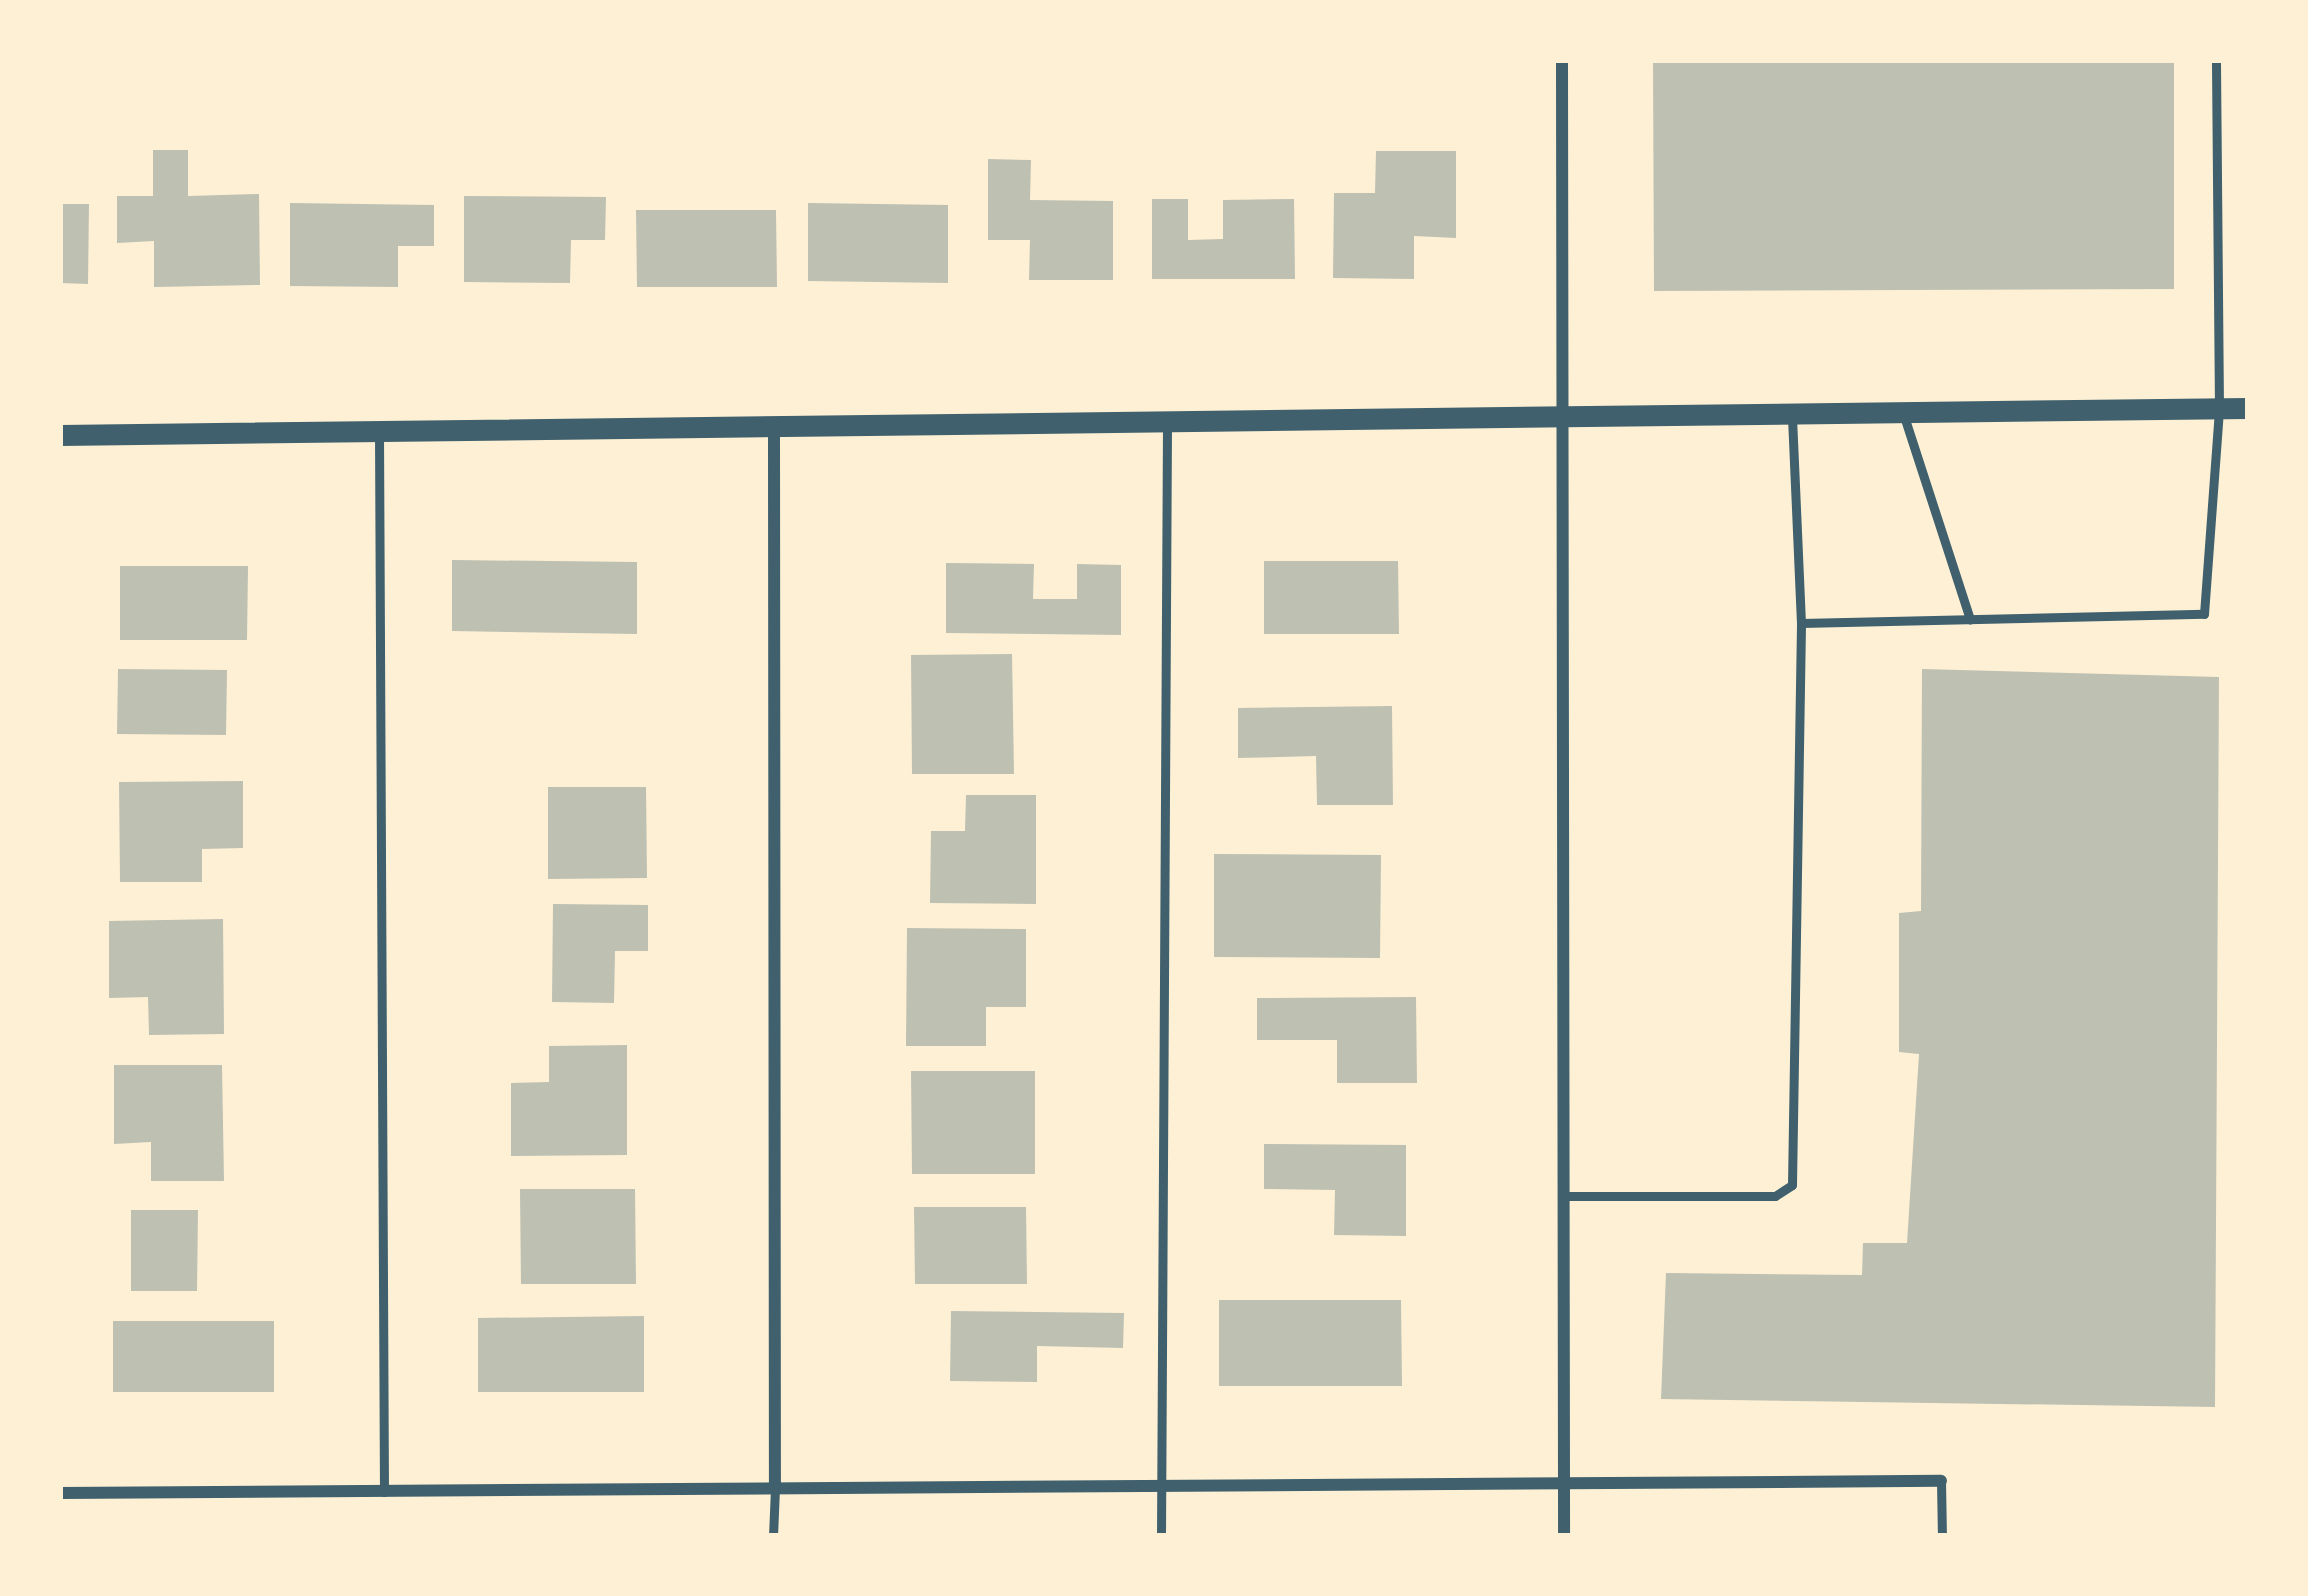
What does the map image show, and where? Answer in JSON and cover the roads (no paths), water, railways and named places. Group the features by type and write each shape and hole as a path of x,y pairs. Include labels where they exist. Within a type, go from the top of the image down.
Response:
{"street":[{"path":"1562,60 1564,1536"},
{"path":"60,435 774,431 1563,413 2248,408"},
{"path":"774,431 775,1488"},
{"path":"60,1493 1564,1479 1941,1480"}],"lane":[{"path":"1801,622 2204,614 2219,408 2216,60"},
{"path":"1903,411 1970,620"},
{"path":"1564,1196 1775,1196 1792,1185 1801,622 1791,412"},
{"path":"1161,1536 1166,422"},
{"path":"379,434 384,1492"},
{"path":"1941,1480 1942,1536"},
{"path":"773,1536 775,1488"}]}
